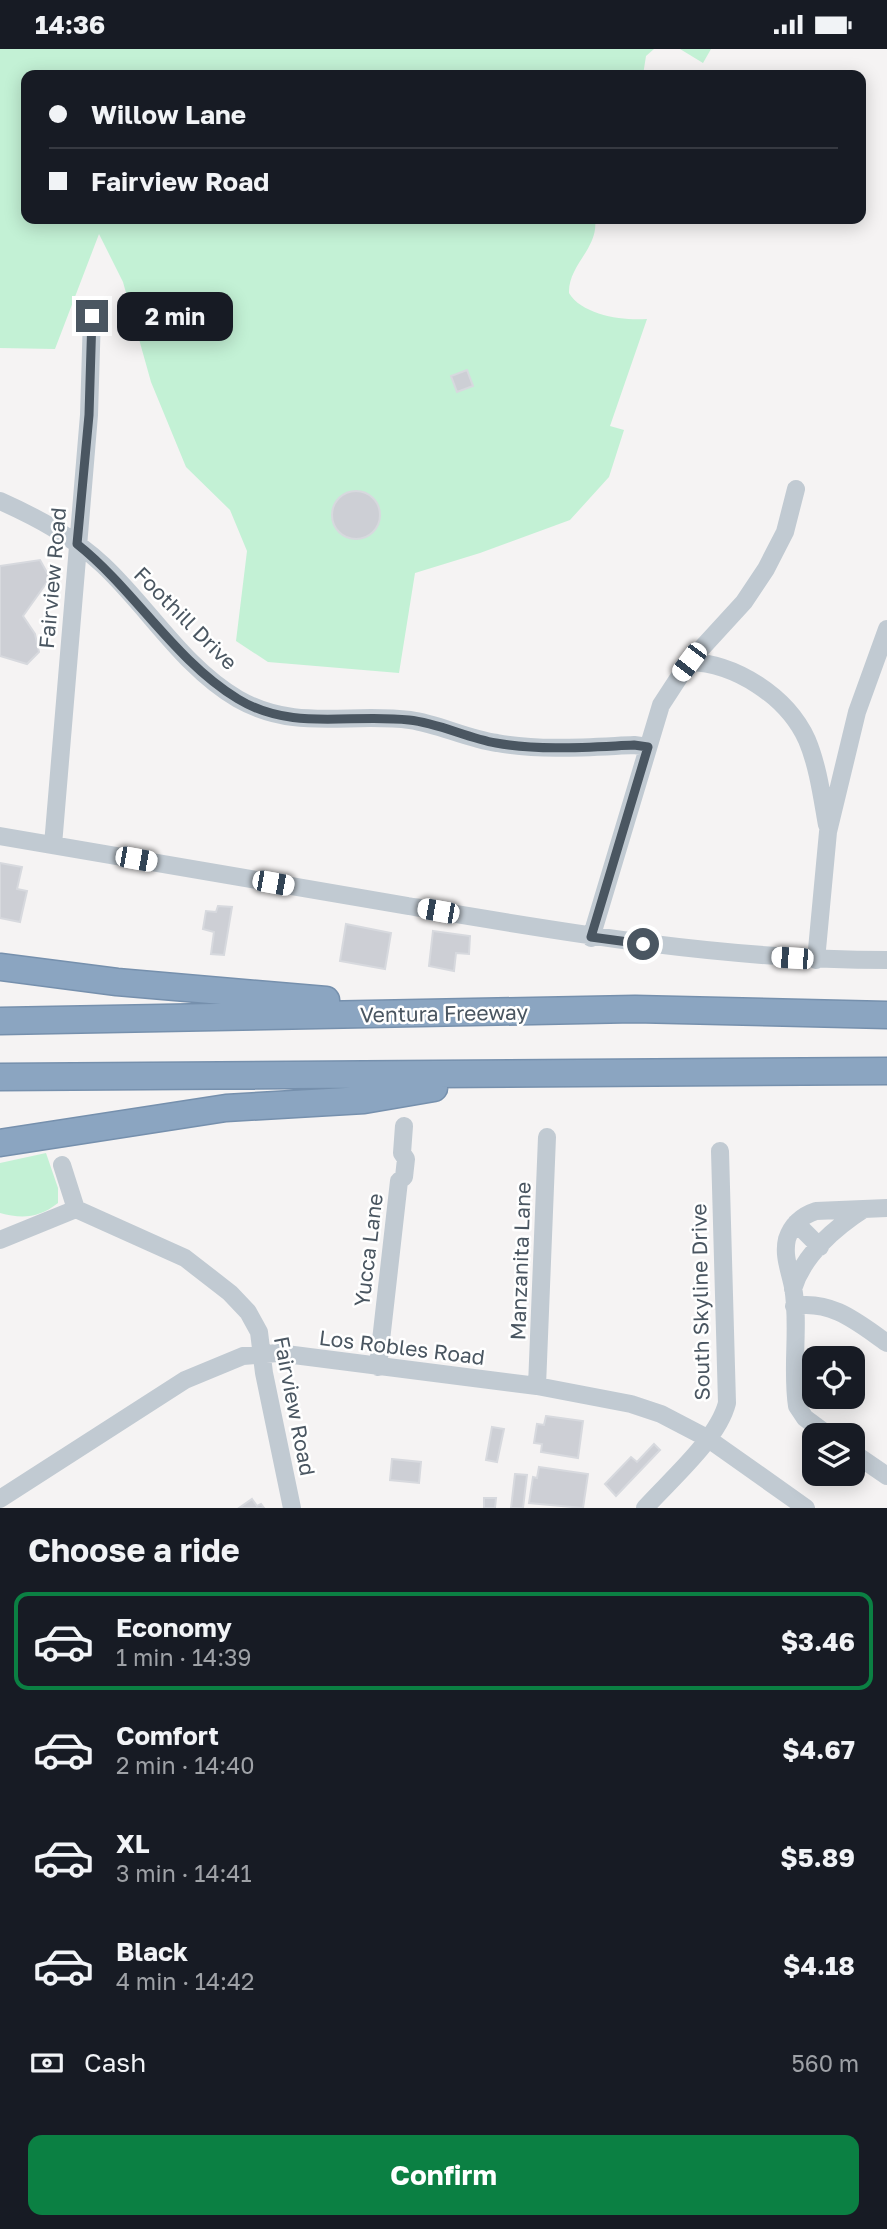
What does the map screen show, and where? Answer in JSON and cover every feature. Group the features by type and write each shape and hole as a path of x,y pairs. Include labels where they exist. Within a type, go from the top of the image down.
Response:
{"highway":[{"path":"0,967 117,982 334,1001 589,1001 635,1009"},
{"name":"Ventura Freeway","path":"0,1021 635,1009 887,1015"},
{"path":"0,1077 887,1071"},
{"path":"0,1143 226,1108 364,1100 512,1075"}],"street":[{"name":"Fairview Road","path":"53,845 89,415 92,316"},
{"path":"591,937 661,705 707,638 744,602 766,569 785,531 796,489"},
{"name":"Foothill Drive","path":"0,501 52,526 77,544 104,566 175,645 209,677 238,699 264,710 305,721 407,719 494,743 518,746 648,747"},
{"path":"816,960 828,832 857,712 887,629"},
{"path":"689,662 710,663 743,676 767,693 796,723 813,757 828,832"},
{"path":"0,835 591,937 720,954 816,960 887,960"},
{"name":"Yucca Lane","path":"378,1367 400,1181 404,1177 407,1159 402,1153 404,1126"},
{"name":"Manzanita Lane","path":"537,1386 547,1137"},
{"name":"South Skyline Drive","path":"645,1508 707,1438 724,1414 727,1403 720,1151"},
{"path":"0,1240 76,1209 62,1165"},
{"path":"812,1423 797,1406 794,1298 786,1243 796,1223 817,1211 887,1208"},
{"name":"Fairview Road","path":"76,1209 166,1247 230,1293 255,1323 292,1508"},
{"path":"794,1298 805,1265 842,1223 864,1209"},
{"path":"796,1223 820,1247"},
{"path":"794,1298 806,1304 834,1308 887,1343"},
{"name":"Los Robles Road","path":"0,1499 185,1380 243,1356 262,1354 537,1386 631,1404 661,1414 707,1438 806,1508"},
{"path":"865,1461 887,1476"}],"green space":[{"path":"0,49 654,49 646,56 644,70 21,70 21,224 595,224 592,239 573,274 569,293 583,307 604,315 647,319 610,426 624,430 609,477 570,520 480,553 415,573 399,673 268,662 236,641 247,551 230,510 186,467 151,382 123,282 99,234 55,349 0,348"},
{"path":"680,49 711,49 703,63"},
{"path":"46,1153 58,1188 58,1203 44,1212 30,1216 0,1213 0,1163"}],"building":[{"path":"467,370 473,386 457,392 451,376"},
{"path":"356,491 373,498 380,515 373,532 356,539 339,532 332,515 339,498"},
{"path":"40,560 50,578 23,616 35,634 39,652 27,664 0,656 0,566"},
{"path":"0,863 22,867 17,889 27,891 20,922 0,918"},
{"path":"218,906 232,907 224,955 211,954 214,932 203,929 206,911 216,912"},
{"path":"346,924 391,933 385,969 340,961"},
{"path":"433,931 470,936 469,954 456,953 454,971 429,966"},
{"path":"546,1416 583,1421 578,1458 541,1452 542,1444 534,1443 537,1424 544,1425"},
{"path":"492,1427 504,1429 497,1462 486,1460"},
{"path":"654,1444 660,1450 616,1496 605,1484 631,1457 637,1462"},
{"path":"392,1459 421,1462 419,1483 390,1480"},
{"path":"539,1467 588,1474 583,1508 529,1503 533,1477 537,1478"},
{"path":"515,1474 527,1475 523,1508 511,1508"},
{"path":"484,1498 496,1498 495,1508 484,1508"},
{"path":"252,1499 257,1506 261,1504 264,1508 239,1508"}],"route":[{"path":"92,316 89,415 77,544 104,566 175,645 209,677 238,699 264,710 305,721 407,719 494,743 518,746 648,747 644,769 591,937 643,944"}]}
